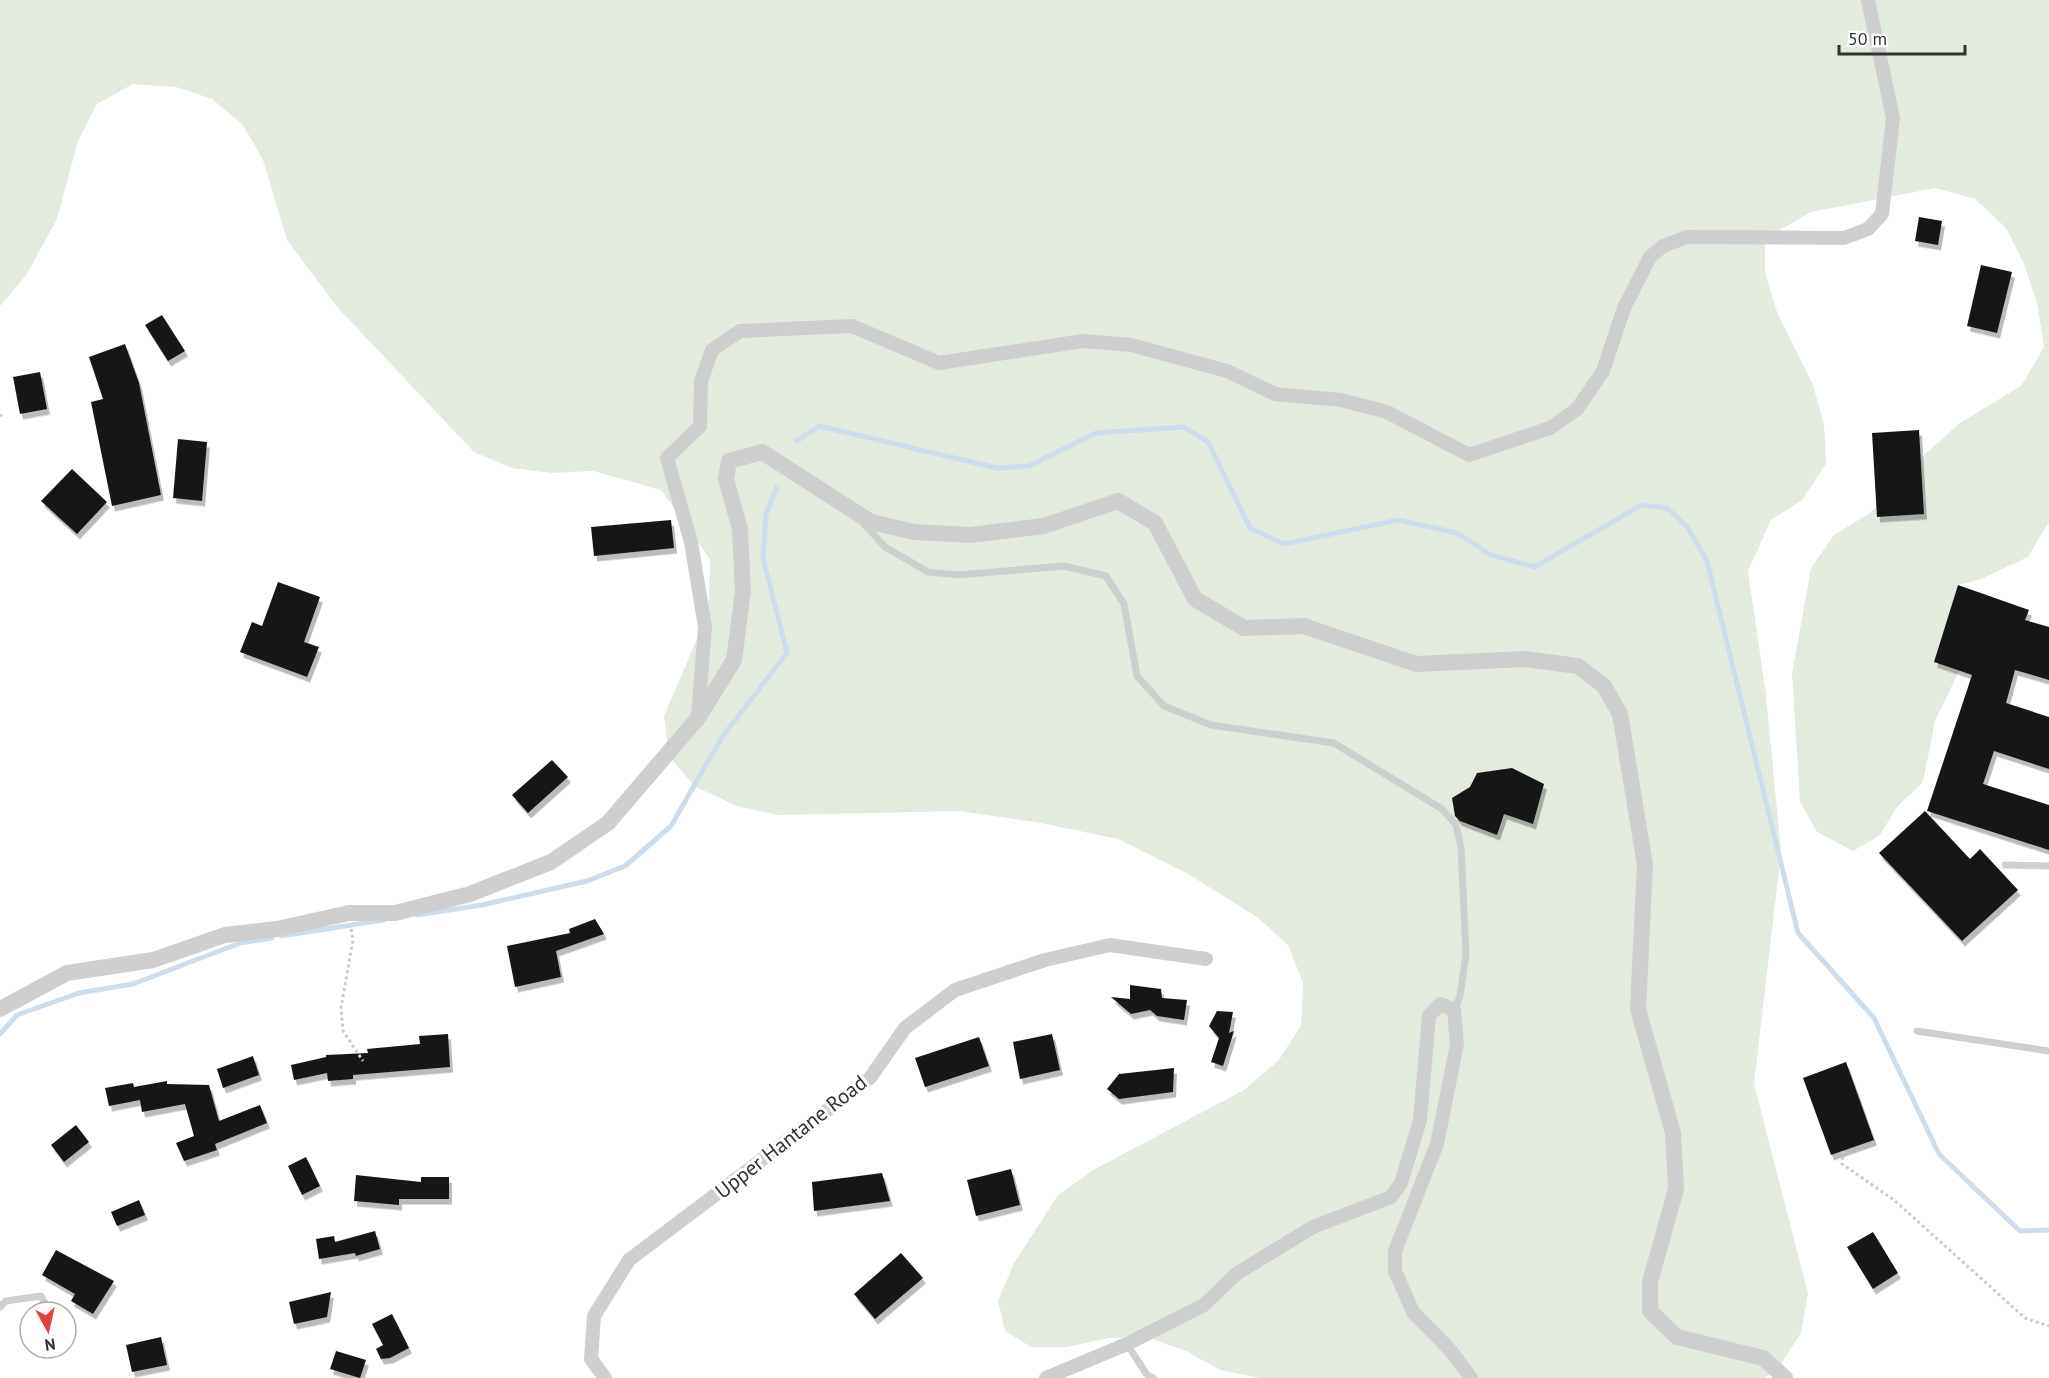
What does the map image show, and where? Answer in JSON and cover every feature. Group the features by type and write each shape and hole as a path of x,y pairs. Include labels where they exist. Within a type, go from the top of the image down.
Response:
{"street":[{"path":"698,718 705,627 691,542 667,458 700,426 700,381 712,350 740,331 852,326 939,363 1083,341 1131,345 1227,370 1275,394 1341,400 1387,412 1469,455 1550,428 1577,409 1603,371 1624,308 1650,257 1663,246 1687,237 1844,238 1868,229 1882,214 1893,118 1868,0"},
{"path":"0,1009 67,973 153,960 225,935 277,929 349,913 395,913 470,894 551,862 608,823 698,718 734,660 743,591 740,529 726,479 729,461 762,452 871,522 914,532 970,536 1044,526 1118,501 1155,523 1195,599 1244,628 1304,626 1416,664 1525,659 1578,666 1604,686 1620,714 1645,865 1638,1010 1673,1133 1676,1189 1650,1282 1650,1311 1677,1336 1763,1358 1785,1378"},
{"name":"Upper Hantane Road","path":"605,1378 591,1359 594,1316 628,1260 870,1078 905,1028 955,990 1046,960 1110,945 1206,959"},
{"path":"1046,1378 1127,1344 1204,1305 1236,1274 1313,1227 1391,1197 1401,1183 1420,1120 1429,1016 1440,1004 1454,1010 1456,1044 1437,1143 1395,1251 1395,1271 1413,1312 1451,1351 1471,1378"}],"lane":[{"path":"850,508 885,547 928,572 958,575 1064,566 1106,576 1124,604 1137,676 1164,706 1210,725 1334,743 1442,809 1456,825 1461,847 1466,954 1460,996 1454,1010"},
{"path":"2005,865 2049,866"},
{"path":"1917,1031 2049,1051"},
{"path":"0,1307 6,1301 41,1296 43,1300"},
{"path":"1127,1344 1147,1375 1153,1378"}],"path":[{"path":"353,940 340,1008 343,1031 363,1061"},
{"path":"1843,1150 1842,1164 1894,1200 2025,1318 2049,1326"}],"shaded area":[{"path":"0,0 2049,0 2049,522 2028,557 1981,579 1958,585 1934,662 1959,671 1935,721 1923,782 1898,806 1879,836 1853,851 1817,832 1800,802 1792,674 1811,568 1834,535 1868,514 1901,488 1924,455 1960,423 2021,386 2044,347 2038,307 2025,266 2006,228 1975,199 1936,188 1811,212 1765,239 1765,272 1777,312 1813,385 1824,424 1826,464 1802,500 1771,520 1748,571 1766,694 1781,853 1754,1084 1808,1293 1801,1333 1778,1369 1765,1378 1259,1378 1220,1370 1186,1351 1149,1338 1109,1338 1067,1347 1031,1347 1005,1331 998,1301 1014,1263 1058,1195 1095,1169 1244,1090 1278,1061 1301,1026 1303,983 1288,945 1257,917 1188,874 1118,839 1036,822 959,811 779,815 739,807 694,786 669,756 664,716 697,639 709,600 710,560 687,525 661,490 593,471 551,473 512,468 474,452 337,307 287,240 263,160 243,125 212,99 176,87 133,84 97,104 78,141 57,219 27,274 0,306"}],"building":[{"path":"1919,217 1942,221 1938,245 1915,241"},
{"path":"1981,265 2012,272 1997,333 1967,326"},
{"path":"162,315 185,351 168,361 145,325"},
{"path":"125,344 139,383 161,495 112,506 91,402 103,399 89,357"},
{"path":"40,372 47,409 20,414 13,377"},
{"path":"1919,430 1924,514 1877,517 1872,433"},
{"path":"178,439 207,442 202,501 173,498"},
{"path":"72,469 107,502 77,534 41,501"},
{"path":"671,520 674,548 594,556 591,527"},
{"path":"278,582 320,597 304,642 319,647 307,677 240,652 252,622 262,626"},
{"path":"1958,585 2029,610 2025,620 2049,627 2049,680 2015,670 2006,703 2049,717 2049,769 1994,751 1983,784 2049,805 2049,850 1927,811 1972,675 1934,662"},
{"path":"552,760 568,777 528,813 512,795"},
{"path":"1512,768 1544,784 1533,824 1504,814 1497,835 1460,821 1455,816 1452,798 1470,787 1477,773"},
{"path":"1925,811 1970,859 1980,849 2018,890 1962,941 1879,853"},
{"path":"595,919 604,934 556,951 561,977 515,987 507,946 570,933 569,929"},
{"path":"1130,985 1161,989 1162,998 1187,1000 1184,1020 1157,1016 1150,1010 1131,1014 1111,997 1130,999"},
{"path":"1217,1011 1233,1012 1229,1033 1234,1031 1223,1066 1211,1062 1219,1038 1209,1026"},
{"path":"448,1034 450,1067 353,1075 353,1079 328,1081 327,1073 294,1080 291,1065 326,1057 326,1055 368,1053 367,1049 420,1044 419,1036"},
{"path":"1052,1034 1060,1070 1020,1079 1013,1042"},
{"path":"979,1037 989,1066 925,1087 915,1058"},
{"path":"253,1056 259,1075 223,1088 217,1069"},
{"path":"1846,1062 1874,1140 1831,1155 1803,1078"},
{"path":"1174,1068 1173,1092 1119,1099 1107,1089 1119,1074"},
{"path":"167,1081 167,1084 209,1085 219,1121 260,1105 267,1123 215,1144 217,1150 184,1161 176,1143 194,1136 185,1104 142,1112 140,1100 109,1106 105,1088 133,1083 134,1087"},
{"path":"76,1125 89,1142 64,1162 51,1145"},
{"path":"306,1157 320,1186 302,1195 288,1166"},
{"path":"1011,1169 1020,1205 976,1216 967,1180"},
{"path":"882,1173 890,1201 814,1211 812,1182"},
{"path":"356,1175 421,1182 421,1177 449,1177 449,1199 399,1199 399,1205 354,1201"},
{"path":"139,1200 145,1215 117,1226 111,1212"},
{"path":"375,1231 380,1249 356,1256 355,1253 319,1259 316,1239 334,1236 335,1242"},
{"path":"1873,1232 1898,1273 1873,1289 1847,1247"},
{"path":"56,1250 114,1281 93,1314 78,1305 78,1300 72,1300 75,1294 42,1275"},
{"path":"901,1253 923,1278 875,1319 854,1294"},
{"path":"331,1292 327,1317 294,1324 289,1302"},
{"path":"392,1314 409,1348 390,1358 381,1359 376,1349 383,1345 372,1324"},
{"path":"161,1337 167,1365 132,1372 126,1345"},
{"path":"336,1351 366,1360 360,1378 330,1369"}],"waterway":[{"path":"797,441 819,426 997,468 1029,466 1096,433 1184,427 1208,442 1250,528 1284,544 1398,520 1457,533 1491,555 1535,567 1641,505 1667,508 1687,527 1707,561 1798,933 1874,1018 1939,1154 2020,1231 2049,1230"},
{"path":"417,915 482,905 587,881 625,866 671,826 722,737 787,653 763,558 766,514 777,487"},
{"path":"281,936 384,920"},
{"path":"0,1034 17,1015 79,993 133,984 240,943 272,938"}]}
